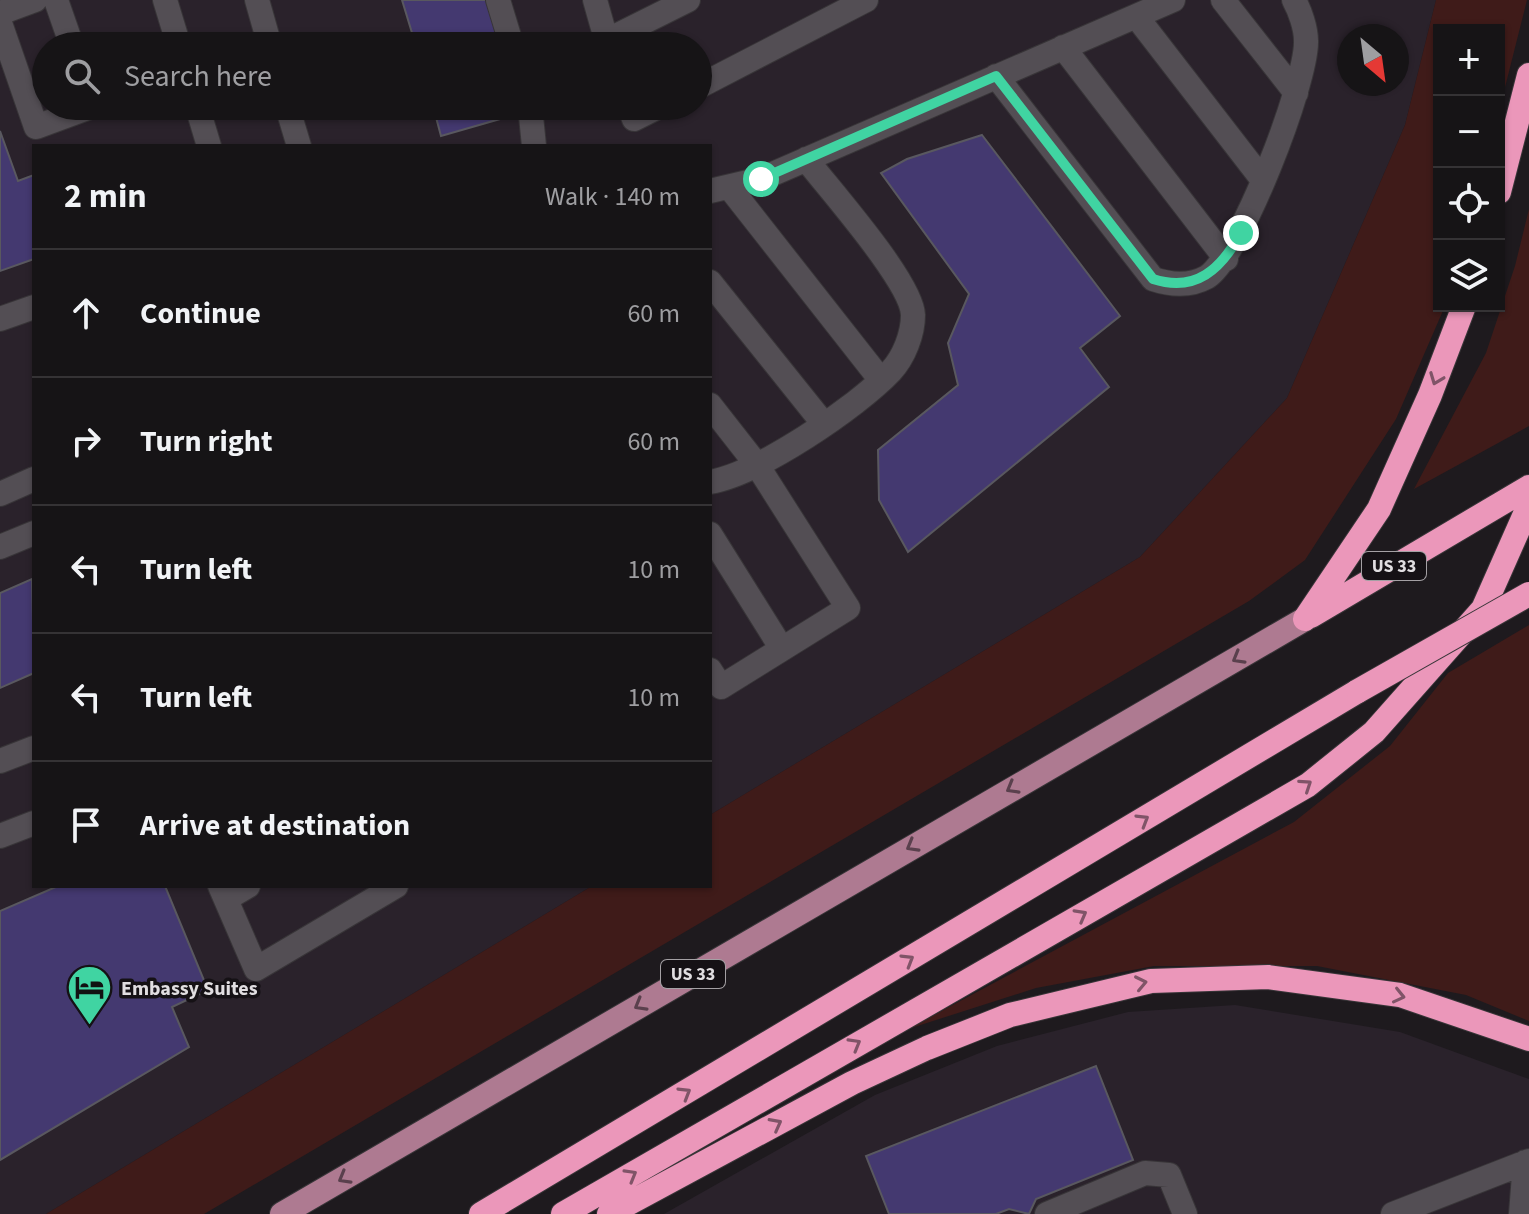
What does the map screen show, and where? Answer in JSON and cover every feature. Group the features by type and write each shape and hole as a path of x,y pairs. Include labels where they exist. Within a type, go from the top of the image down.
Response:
{"highway":[{"path":"1505,169 1529,75"},
{"path":"1305,619 1379,509 1430,395 1462,312"},
{"name":"US 33","path":"1305,619 1529,487"},
{"path":"563,1214 1308,785 1374,732 1483,609 1529,505"},
{"path":"481,1214 1358,691 1529,594"},
{"path":"609,1214 852,1083 927,1048 1010,1015 1151,981 1268,977 1400,995 1529,1039"}],"main road":[{"name":"US 33","path":"282,1214 1305,619"}],"street":[{"path":"0,13 35,0"},
{"path":"56,0 67,32"},
{"path":"165,0 175,32"},
{"path":"257,0 266,32"},
{"path":"498,0 508,32"},
{"path":"595,0 604,32"},
{"path":"628,32 688,0"},
{"path":"712,80 866,0"},
{"path":"880,379 720,190 806,159 1173,0"},
{"path":"1223,0 1296,93"},
{"path":"996,76 1153,279 1170,285 1187,284 1206,277 1226,259 1296,93 1306,42 1294,0"},
{"path":"1136,16 1262,179"},
{"path":"0,23 32,115"},
{"path":"1063,47 1226,259"},
{"path":"34,120 36,127 55,120"},
{"path":"201,120 208,144"},
{"path":"291,120 298,144"},
{"path":"531,120 534,144"},
{"path":"712,481 757,465 823,423 892,370 909,341 913,313 900,282 806,159"},
{"path":"712,284 823,423"},
{"path":"0,319 32,308"},
{"path":"712,408 757,465 848,608 721,687 712,673"},
{"path":"0,494 32,480"},
{"path":"0,547 32,534"},
{"path":"712,537 782,649"},
{"path":"0,761 32,749"},
{"path":"0,836 32,824"},
{"path":"223,893 256,969 393,888"},
{"path":"1393,1214 1527,1161 1521,1214"},
{"path":"1047,1214 1145,1173 1169,1175 1185,1214"}],"shaded area":[{"path":"0,0 1436,0 1405,125 1287,398 1140,557 712,814 712,144 32,144 32,888 589,888 46,1214 0,1214"},
{"path":"1436,0 1527,0 1505,87 1505,24 1433,24 1433,312 1442,312 1396,419 1305,560 1249,601 204,1214 46,1214 589,888 712,888 712,814 1140,557 1287,398 1405,125"},
{"path":"1529,209 1529,426 1414,489 1486,353 1500,312 1505,312 1505,296"},
{"path":"1529,625 1529,1021 1466,995 1317,966 1154,966 1036,988 908,1029 1294,822 1390,746 1448,673"},
{"path":"1235,1005 1400,1032 1529,1079 1529,1214 664,1214 875,1095 997,1046 1128,1012"}],"building":[{"path":"402,0 490,0 499,32 412,32"},
{"path":"437,120 497,120 441,136"},
{"path":"0,131 18,181 32,176 32,260 0,271"},
{"path":"982,135 1120,316 1080,348 1109,387 908,552 879,500 878,450 958,385 948,343 969,294 881,173 907,159"},
{"path":"32,579 32,674 0,688 0,593"},
{"name":"Embassy Suites","path":"53,888 166,888 208,990 172,1007 189,1047 0,1160 0,911"},
{"path":"1096,1066 1133,1160 1036,1199 1029,1214 1009,1209 996,1214 889,1214 866,1156"}],"place":[{"name":"Embassy Suites","path":"90,1027"}],"route":[{"path":"761,179 996,76 1153,279 1170,285 1187,284 1206,277 1226,259 1241,233"}]}
